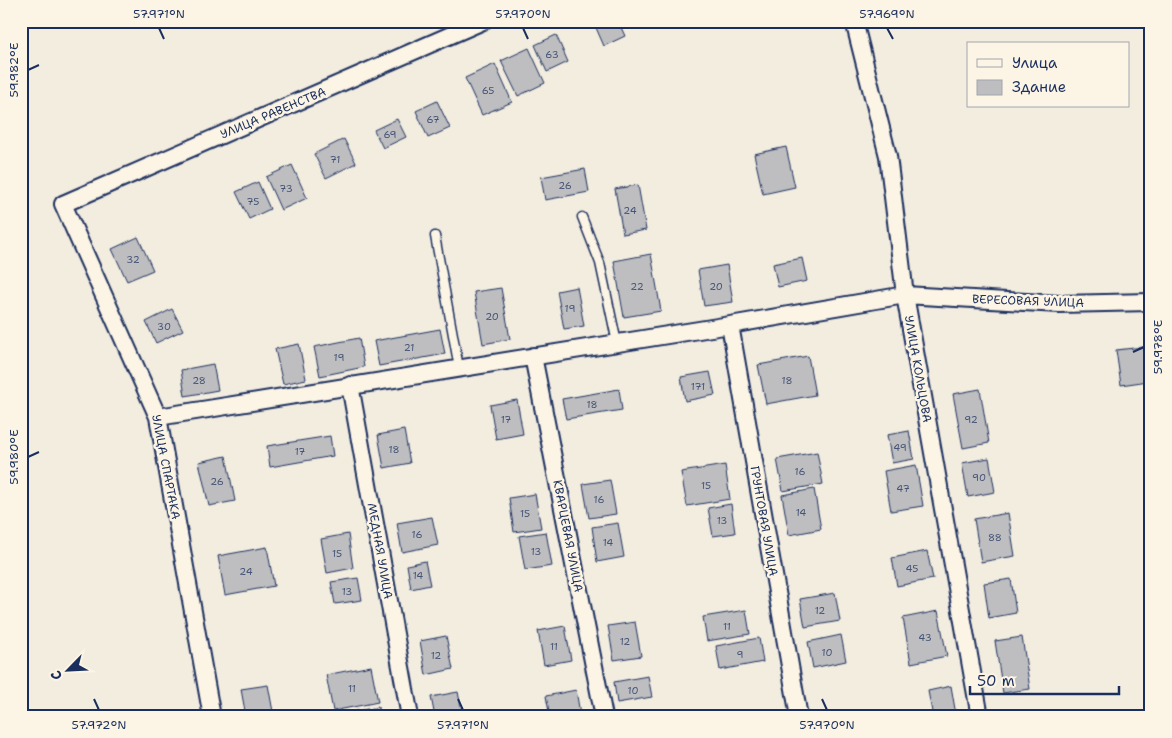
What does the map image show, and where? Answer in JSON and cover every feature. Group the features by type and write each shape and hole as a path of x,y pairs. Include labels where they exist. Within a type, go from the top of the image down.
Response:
{"street":[{"name":"УЛИЦА РАВЕНСТВА","path":"63,204 483,21"},
{"name":"УЛИЦА КОЛЬЦОВА","path":"854,21 888,156 905,295 980,717"},
{"name":"УЛИЦА СПАРТАКА","path":"63,204 158,417 212,717"},
{"name":"ВЕРЕСОВАЯ УЛИЦА","path":"158,417 905,295 1059,304 1151,302"},
{"name":"ГРУНТОВАЯ УЛИЦА","path":"730,325 799,717"},
{"name":"КВАРЦЕВАЯ УЛИЦА","path":"533,356 604,717"},
{"name":"МЕДНАЯ УЛИЦА","path":"350,385 410,717"}],"lane":[{"path":"582,217 600,263 617,343"},
{"path":"435,236 459,368"}],"building":[{"path":"593,21 618,21 625,36 604,46"},
{"path":"556,35 568,62 547,72 535,45"},
{"path":"529,48 545,83 518,96 501,61"},
{"path":"495,64 512,102 482,115 465,78"},
{"path":"437,101 450,128 428,138 416,111"},
{"path":"397,119 406,137 383,148 374,130"},
{"path":"344,139 356,163 326,178 314,154"},
{"path":"786,147 795,187 763,194 754,154"},
{"path":"292,165 307,198 281,210 266,177"},
{"path":"585,169 589,192 545,200 541,177"},
{"path":"258,182 270,209 249,219 236,192"},
{"path":"638,185 646,230 623,234 615,189"},
{"path":"138,237 153,270 127,281 112,249"},
{"path":"651,254 661,311 624,317 614,261"},
{"path":"802,258 807,281 778,287 773,264"},
{"path":"727,265 733,302 704,306 698,270"},
{"path":"577,287 584,326 564,329 557,291"},
{"path":"501,288 510,339 483,344 474,292"},
{"path":"172,309 183,330 156,343 146,322"},
{"path":"440,329 445,354 379,366 374,341"},
{"path":"359,338 364,367 320,376 314,347"},
{"path":"299,344 306,379 283,384 275,349"},
{"path":"1143,347 1148,381 1121,385 1116,350"},
{"path":"808,356 815,395 766,404 758,365"},
{"path":"213,364 218,390 185,396 181,370"},
{"path":"710,372 715,395 685,401 681,377"},
{"path":"619,389 622,410 566,419 562,399"},
{"path":"980,389 989,443 963,448 953,394"},
{"path":"517,400 523,434 496,439 490,405"},
{"path":"404,430 410,463 384,468 378,435"},
{"path":"909,431 914,459 892,463 887,435"},
{"path":"330,436 333,456 270,467 267,446"},
{"path":"817,452 823,484 783,491 777,459"},
{"path":"226,456 235,501 209,506 199,462"},
{"path":"989,458 995,492 968,497 962,463"},
{"path":"725,465 730,499 687,506 681,472"},
{"path":"916,465 923,506 891,511 884,471"},
{"path":"610,480 616,514 589,518 583,484"},
{"path":"814,489 821,529 789,535 782,495"},
{"path":"535,494 541,528 514,532 509,498"},
{"path":"731,504 735,533 713,536 708,508"},
{"path":"1008,513 1015,556 981,562 974,519"},
{"path":"432,517 438,545 402,552 397,523"},
{"path":"618,523 624,557 597,562 592,527"},
{"path":"546,532 552,566 525,570 519,536"},
{"path":"348,534 353,568 327,573 321,539"},
{"path":"267,547 274,586 225,595 218,556"},
{"path":"927,551 933,579 897,586 892,558"},
{"path":"425,561 430,585 411,589 407,565"},
{"path":"358,578 362,600 335,604 331,582"},
{"path":"1011,579 1016,613 989,618 984,583"},
{"path":"835,593 840,621 805,627 800,599"},
{"path":"746,610 750,634 707,641 703,617"},
{"path":"938,611 947,656 911,663 903,618"},
{"path":"635,622 641,656 614,660 608,626"},
{"path":"565,626 571,660 544,665 538,631"},
{"path":"841,635 846,661 813,668 808,642"},
{"path":"446,636 453,669 426,675 420,641"},
{"path":"1022,637 1030,689 1003,693 995,641"},
{"path":"759,638 763,662 720,670 716,646"},
{"path":"371,666 378,702 333,711 326,675"},
{"path":"648,676 652,697 617,703 614,682"},
{"path":"268,685 274,717 246,717 241,689"},
{"path":"951,686 956,715 933,717 928,691"},
{"path":"576,690 580,714 550,717 546,696"},
{"path":"458,692 463,717 435,717 431,697"},
{"path":"378,707 380,717 352,717 351,712"}]}
